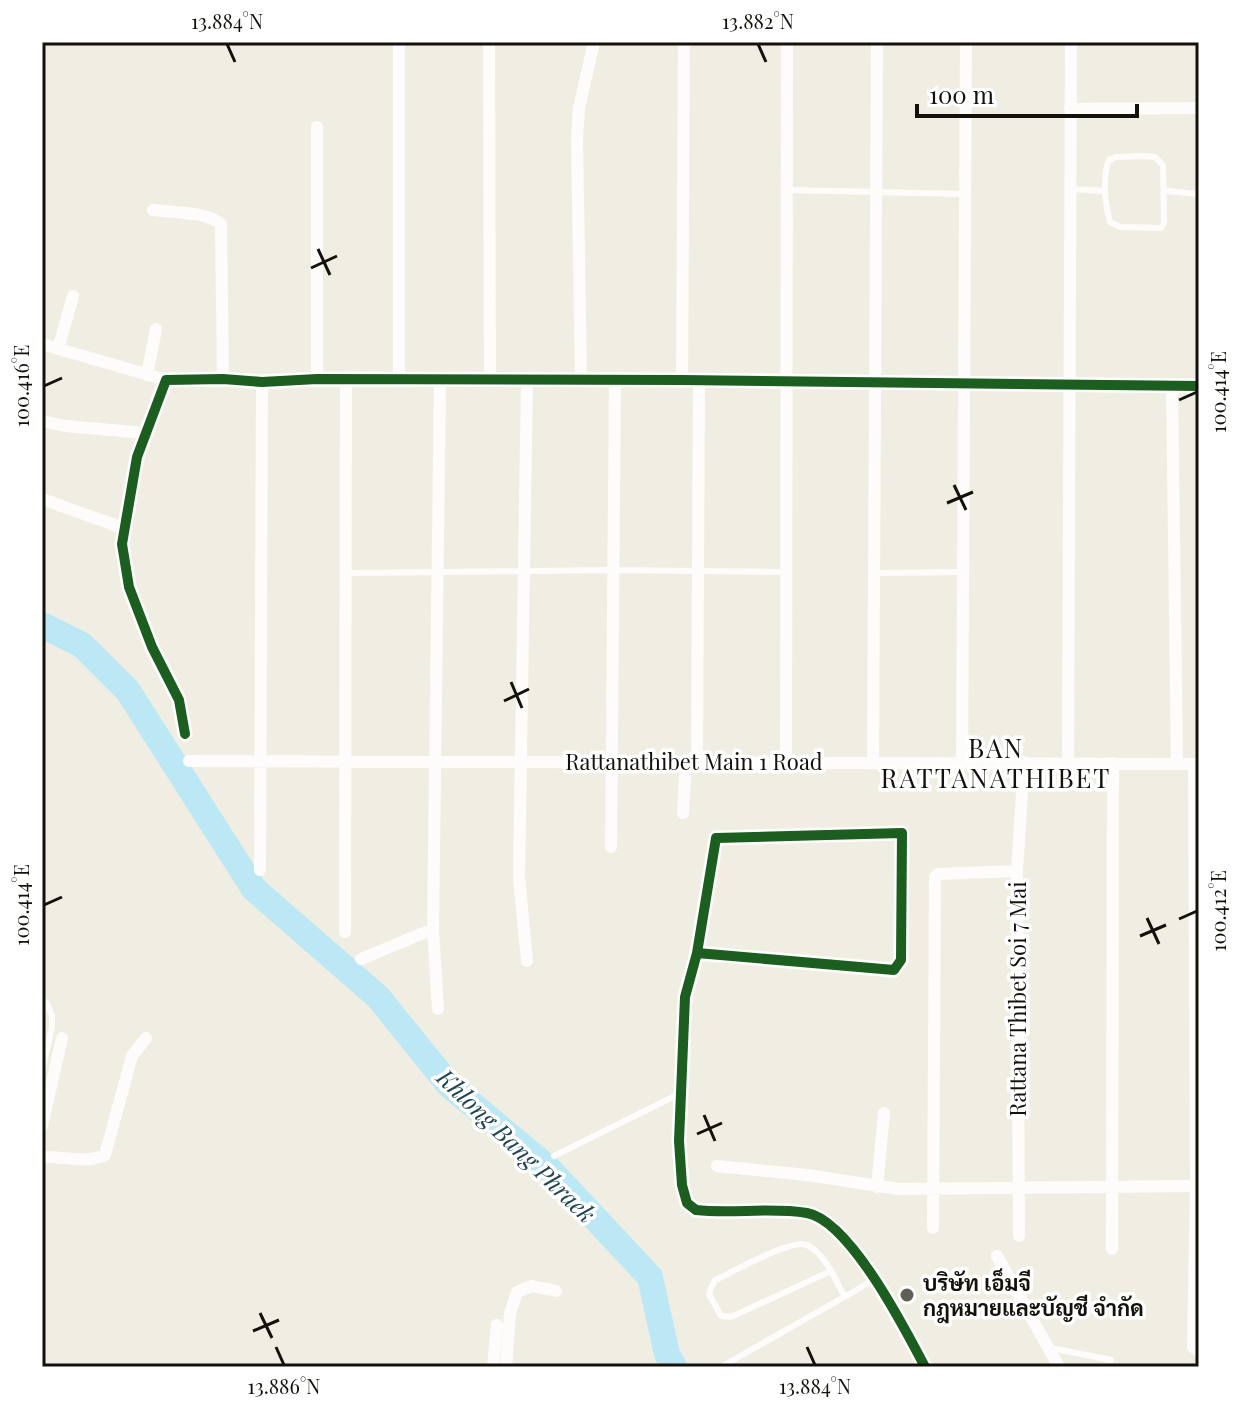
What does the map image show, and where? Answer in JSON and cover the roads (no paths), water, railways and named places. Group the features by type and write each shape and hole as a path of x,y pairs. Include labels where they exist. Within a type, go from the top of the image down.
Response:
{"street":[{"path":"399,42 399,381"},
{"path":"489,42 490,380"},
{"path":"581,380 577,137 579,108 594,42"},
{"path":"682,380 684,42"},
{"path":"786,761 787,42"},
{"path":"873,762 877,42"},
{"path":"962,762 966,42"},
{"path":"1068,762 1071,42"},
{"path":"1070,109 1199,108"},
{"path":"317,127 317,379"},
{"path":"153,210 206,217 221,224 223,379"},
{"path":"58,349 73,296"},
{"path":"147,375 156,329"},
{"path":"42,344 166,380 699,380 1199,386"},
{"path":"345,932 346,379"},
{"path":"166,380 137,457 122,544 129,587 152,647 179,700 185,734"},
{"path":"611,847 615,380"},
{"path":"683,813 691,761 698,572 699,380"},
{"path":"438,1009 433,929 440,381"},
{"path":"527,381 519,877 527,961"},
{"path":"260,870 262,382"},
{"path":"1172,386 1177,763"},
{"path":"42,421 145,433"},
{"path":"42,499 123,528"},
{"name":"Rattanathibet Main 1 Road","path":"189,761 1197,764"},
{"name":"Rattana Thibet Soi 7 Mai","path":"1019,1236 1017,871 1024,762"},
{"path":"1112,1249 1113,763"},
{"path":"1197,764 1197,1186 1193,1347 1199,1351"},
{"path":"697,953 894,970 901,960 902,833 716,838 697,953 685,997 679,1141 682,1185 687,1203 696,1210 809,1213 828,1223 857,1252 925,1367"},
{"path":"933,1228 935,877 938,874 1017,871"},
{"path":"361,959 433,929"},
{"path":"42,1126 62,1038"},
{"path":"42,1157 96,1159 105,1155 132,1056 146,1038"},
{"path":"877,1187 884,1113"},
{"path":"717,1166 807,1175 877,1187 1017,1189 1197,1186"},
{"path":"997,1256 1057,1363 1042,1367"},
{"path":"506,1367 510,1314 517,1292 532,1286 556,1291"},
{"path":"493,1367 497,1325"}],"lane":[{"path":"1141,156 1160,160 1165,191 1164,223 1161,228 1114,225 1108,216 1105,191 1109,160 1141,156"},
{"path":"1071,189 1105,191"},
{"path":"787,190 965,194"},
{"path":"1165,191 1199,194"},
{"path":"347,573 525,570 786,572"},
{"path":"874,573 963,572"},
{"path":"42,1000 47,1003 52,1016 42,1072"},
{"path":"554,1156 681,1093"},
{"path":"831,1271 731,1317 721,1316 709,1294 714,1281 786,1247 801,1244 809,1246 831,1271 844,1296"},
{"path":"721,1367 874,1280"},
{"path":"1048,1348 1111,1360"}],"waterway":[{"name":"Khlong Bang Phraek","path":"42,625 82,645 128,691 254,889 378,997 449,1085 548,1168 650,1277 667,1354 674,1367"}],"place":[{"name":"บริษัท เอ็มจี กฎหมายและบัญชี จำกัด","path":"907,1295"}],"district":[{"name":"BAN RATTANATHIBET","path":"996,762"}]}
